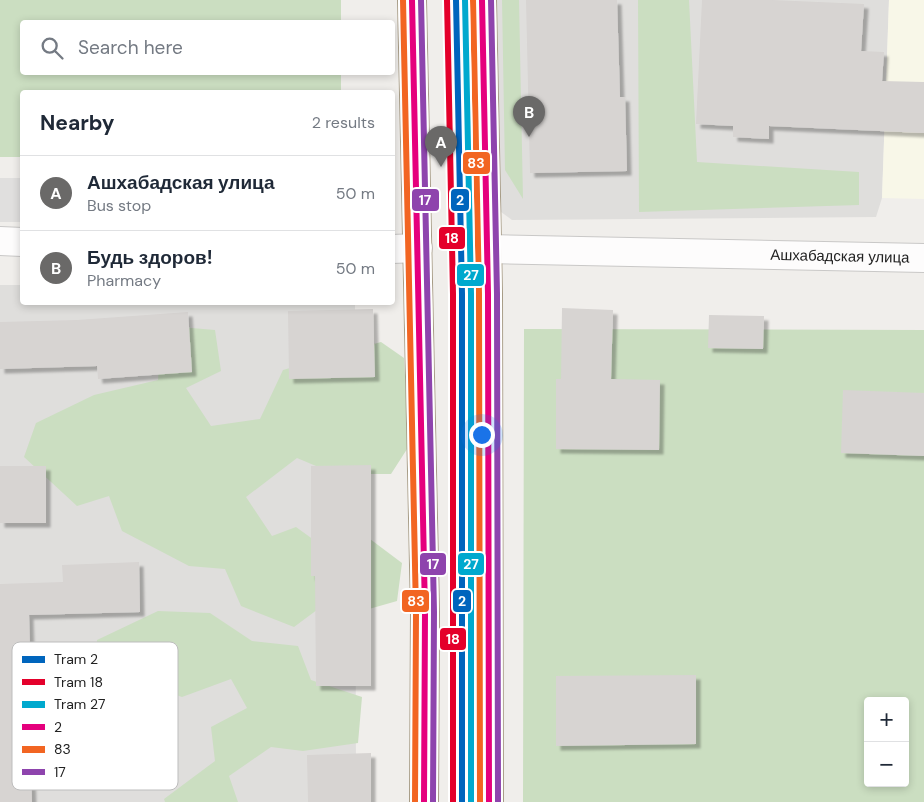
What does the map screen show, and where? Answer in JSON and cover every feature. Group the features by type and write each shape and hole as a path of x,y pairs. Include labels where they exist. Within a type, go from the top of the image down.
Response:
{"main road":[{"path":"412,0 405,249 425,612 424,802"},
{"path":"482,0 488,249 489,802"}],"street":[{"path":"0,241 20,242"},
{"name":"Ашхабадская улица","path":"488,249 924,258"}],"shaded area":[{"path":"492,0 889,0 882,198 876,217 512,220 497,209"},
{"path":"889,0 924,0 924,199 882,198"},
{"path":"0,178 20,178 20,222 0,222"},
{"path":"0,285 20,285 20,305 355,305 356,802 0,802"}],"green space":[{"path":"0,0 341,0 341,20 20,20 20,75 341,75 341,90 20,90 20,157 0,157"},
{"path":"502,0 519,0 523,199 505,170"},
{"path":"638,0 689,0 697,162 859,172 859,205 639,212"},
{"path":"180,327 215,330 221,371 186,388 211,426 260,419 283,370 381,342 404,358 409,446 391,474 335,474 297,458 246,497 272,536 296,527 325,548 358,530 402,563 397,601 362,611 329,601 294,627 241,606 225,569 189,566 122,531 109,496 77,506 24,457 36,423 94,395 158,380 160,354"},
{"path":"524,329 924,330 924,802 523,802"},
{"path":"158,611 210,613 252,641 298,646 311,680 362,697 358,743 303,751 271,747 229,776 238,802 165,802 164,799 215,761 211,727 247,708 231,679 182,697 178,696 178,642 97,642 97,640"}],"building":[{"path":"526,0 617,0 620,97 625,97 627,171 530,173"},
{"path":"702,0 772,0 864,4 861,51 884,52 882,81 924,82 924,133 769,126 769,139 733,137 733,126 696,124"},
{"path":"562,308 613,310 611,379 660,380 659,450 556,449 556,379 561,379"},
{"path":"373,309 375,377 289,379 288,311"},
{"path":"188,312 192,372 98,379 97,366 0,369 0,322 77,320"},
{"path":"709,315 764,316 763,349 708,348"},
{"path":"843,390 924,393 924,456 841,453"},
{"path":"371,465 371,686 316,686 315,576 311,576 311,466"},
{"path":"0,466 46,466 46,523 0,523"},
{"path":"139,562 140,612 29,615 30,642 12,642 12,790 32,790 32,802 0,802 0,584 63,582 62,565"},
{"path":"696,675 696,744 556,746 556,676"},
{"path":"371,753 371,802 308,802 307,755"}],"tram line":[{"name":"18","path":"447,0 453,294 453,802"},
{"name":"2","path":"456,0 462,294 462,802"},
{"name":"27","path":"465,0 471,294 471,802"}],"transit line":[{"name":"83","path":"403,0 416,612 415,802"},
{"name":"2","path":"412,0 425,612 424,802"},
{"name":"17","path":"421,0 434,612 433,802"},
{"name":"83","path":"473,0 479,294 480,802"},
{"name":"2","path":"482,0 488,294 489,802"},
{"name":"17","path":"491,0 497,294 498,802"}],"place":[{"name":"Будь здоров!","path":"529,137"},
{"name":"Ашхабадская улица","path":"441,167"}]}
